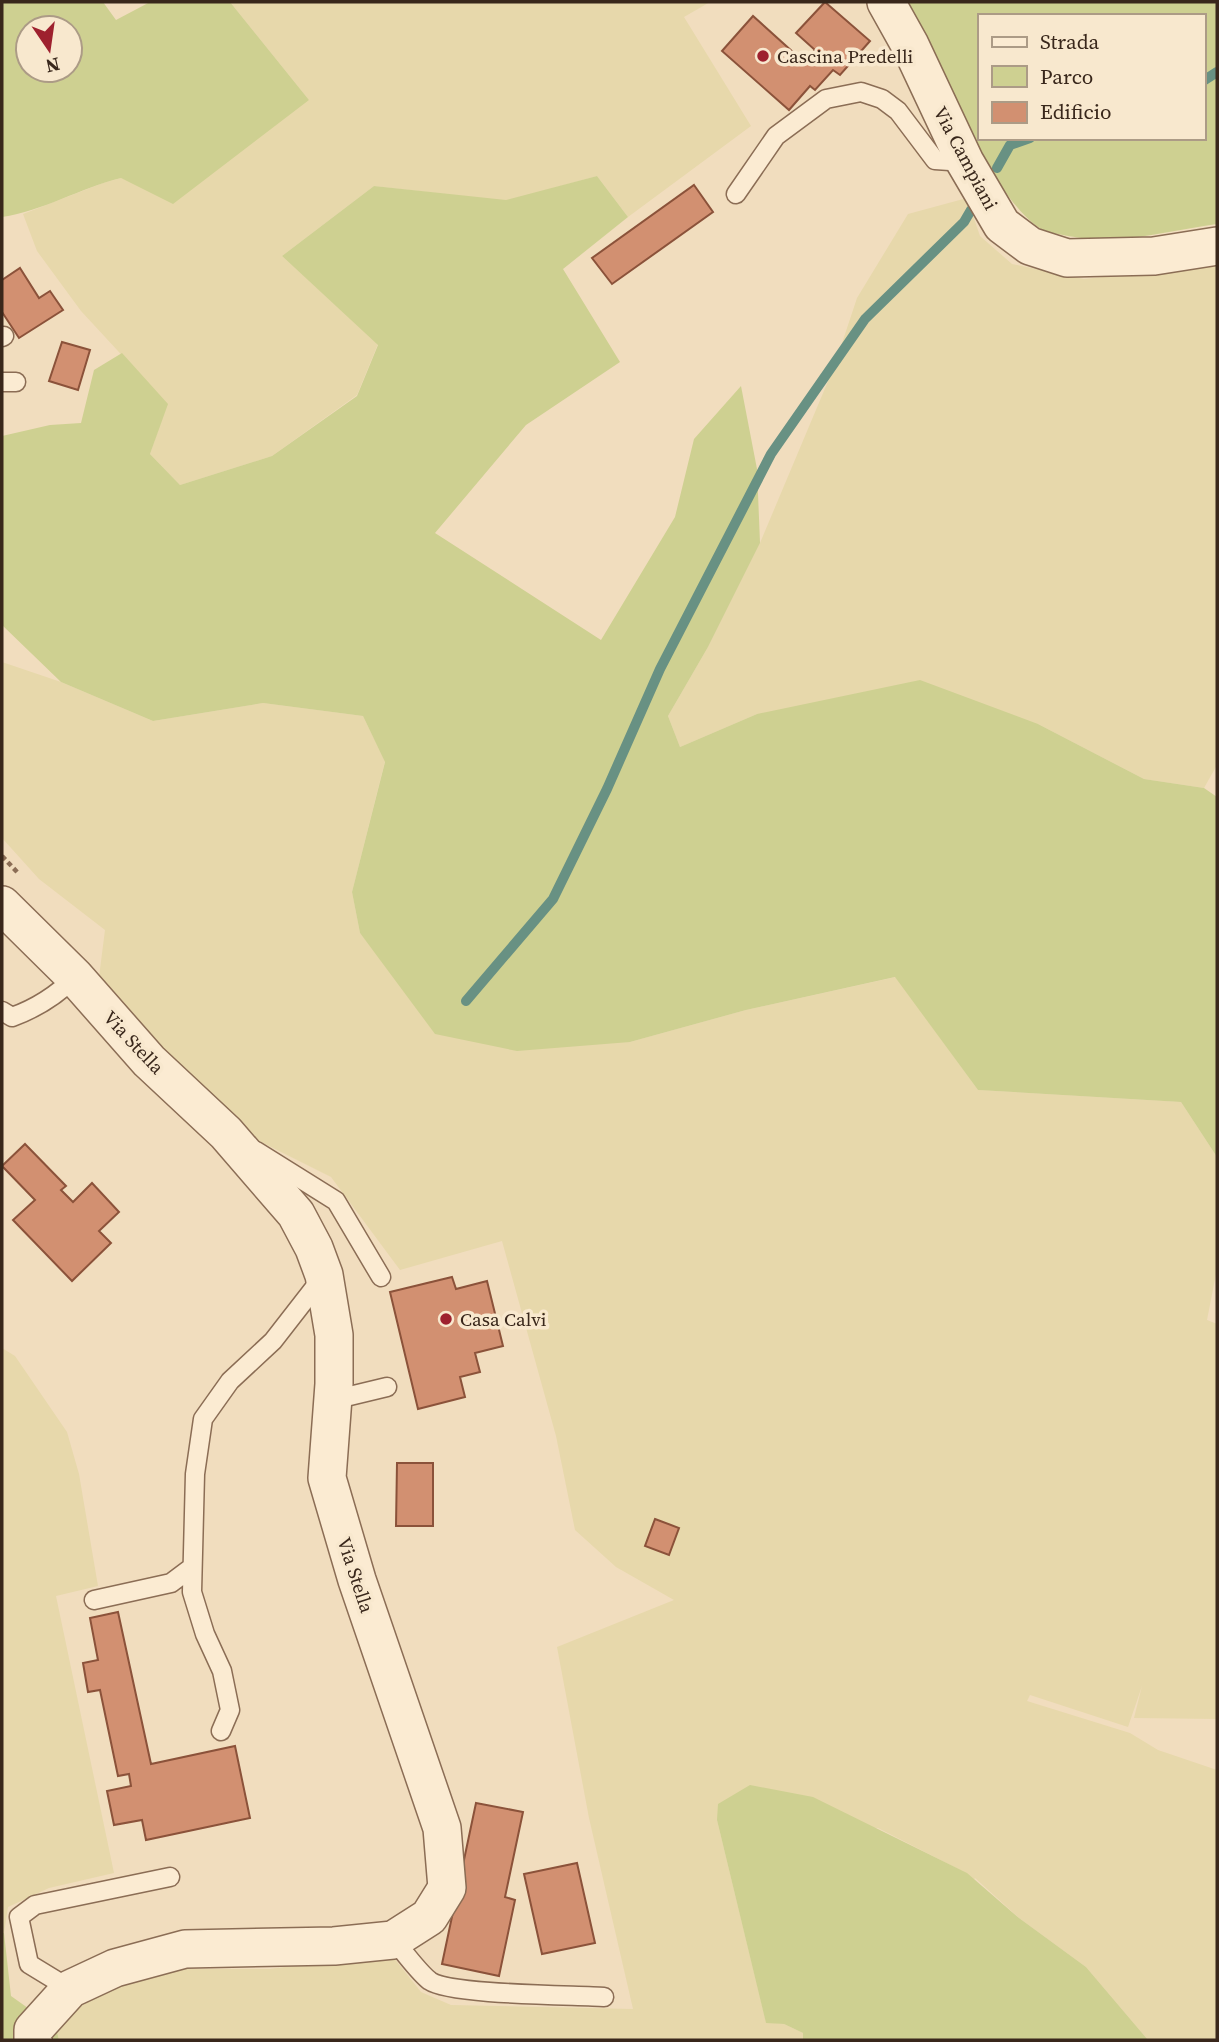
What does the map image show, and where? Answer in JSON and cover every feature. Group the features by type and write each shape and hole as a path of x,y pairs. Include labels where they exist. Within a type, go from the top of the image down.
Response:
{"street":[{"name":"Via Campiani","path":"886,2 965,162 1002,225 1030,246 1068,258 1154,256 1217,246"},
{"name":"Via Stella","path":"2,905 75,977 149,1061 226,1133 296,1214 314,1248 324,1275 334,1335 327,1478 356,1580 442,1828 447,1888 429,1917 393,1940 334,1946 185,1949 115,1968 70,1989 33,2030 33,2040"}],"lane":[{"path":"736,194 776,136 826,99 861,92 882,99 898,111 935,160 965,162"},
{"path":"2,1012 12,1017 36,1008 75,977"},
{"path":"226,1133 336,1201 347,1215 381,1277"},
{"path":"221,1731 230,1710 222,1671 205,1634 192,1591 195,1474 203,1419 230,1381 273,1340 324,1275"},
{"path":"332,1400 387,1387"},
{"path":"94,1600 171,1583 191,1568"},
{"path":"70,1989 29,1964 19,1917 35,1905 170,1877"},
{"path":"393,1940 430,1981 449,1987 604,1997"}],"shaded area":[{"path":"230,2 710,2 684,17 751,126 628,217 597,176 506,201 374,186 282,256 378,344 357,395 272,456 180,485 150,454 167,404 81,311 37,251 23,214 103,183 121,178 132,182 309,100"},
{"path":"967,198 980,236 1012,264 1084,279 1217,265 1217,765 1204,788 1144,779 1038,724 757,714 680,747 668,716 708,647 760,543 834,367 857,298 908,214"},
{"path":"2,662 61,682 153,721 263,703 363,716 385,761 352,892 360,933 394,977 630,1042 746,1010 896,977 978,1090 1181,1102 1217,1157 1217,1269 1207,1320 1217,1324 1217,1719 1134,1718 1142,1686 1128,1727 1030,1695 1027,1701 1130,1733 1158,1750 1217,1770 1217,2040 1148,2040 1086,1967 1019,1918 975,1878 974,1880 966,1873 878,1828 717,1820 766,2022 784,2024 803,2033 803,2040 59,2040 56,2028 93,1996 122,1983 178,1969 270,1969 390,1953 421,1992 451,2005 633,2009 589,1818 557,1647 674,1600 616,1567 575,1530 556,1436 502,1241 400,1270 331,1177 251,1137 98,985 105,930 39,879 2,838"},
{"path":"2,1348 15,1356 67,1432 79,1474 98,1586 56,1596 114,1873 49,1888 8,1907 4,1933 2,1933"}],"green space":[{"path":"2,2 103,2 116,20 150,2 230,2 309,100 173,204 121,178 2,217"},
{"path":"902,2 1217,2 1217,224 1112,240 1049,232 1030,221 1010,198 966,130"},
{"path":"597,176 628,217 563,269 620,362 526,425 435,533 601,640 675,517 694,439 741,386 757,469 760,543 708,647 668,716 680,747 757,714 920,680 1038,724 1144,779 1204,788 1217,797 1217,1157 1181,1102 978,1090 895,977 746,1010 630,1042 517,1051 435,1034 360,933 352,892 385,762 363,716 263,703 153,721 61,682 2,625 2,436 50,425 81,423 94,370 122,353 168,404 150,454 180,485 272,456 357,396 378,345 282,256 374,186 506,200"},
{"path":"750,1785 813,1797 967,1873 1019,1918 1086,1967 1148,2040 803,2040 803,2033 784,2024 766,2023 717,1820 718,1804"},
{"path":"2,1933 11,1996 56,2028 59,2040 2,2040"}],"building":[{"name":"Cascina Predelli","path":"825,2 870,41 840,75 833,70 815,90 810,86 789,110 722,51 753,16 804,62 815,50 796,33"},
{"path":"694,185 713,212 612,284 592,258"},
{"path":"20,268 39,298 50,291 63,310 19,338 2,312 2,280"},
{"path":"62,342 90,350 78,390 49,381"},
{"path":"25,1144 66,1186 61,1190 73,1202 92,1183 119,1212 99,1231 111,1243 72,1281 13,1220 35,1200 2,1166"},
{"name":"Casa Calvi","path":"452,1277 456,1289 487,1281 503,1346 475,1353 480,1372 460,1377 465,1397 418,1409 390,1292"},
{"path":"397,1463 433,1463 433,1526 396,1526"},
{"path":"655,1519 679,1528 669,1555 645,1546"},
{"path":"118,1612 151,1764 235,1746 250,1818 146,1840 142,1820 114,1825 107,1791 131,1786 129,1774 118,1776 100,1690 88,1692 83,1663 98,1660 90,1618"},
{"path":"476,1803 523,1812 505,1897 515,1900 499,1976 442,1964"},
{"path":"577,1863 595,1943 542,1954 524,1874"}],"waterway":[{"path":"1205,80 1217,72"},
{"path":"997,168 1010,145 1024,140"},
{"path":"466,1001 553,899 607,789 660,669 771,454 865,319 964,222 971,210"}],"place":[{"name":"Cascina Predelli","path":"763,56"},
{"name":"Casa Calvi","path":"446,1319"}]}
